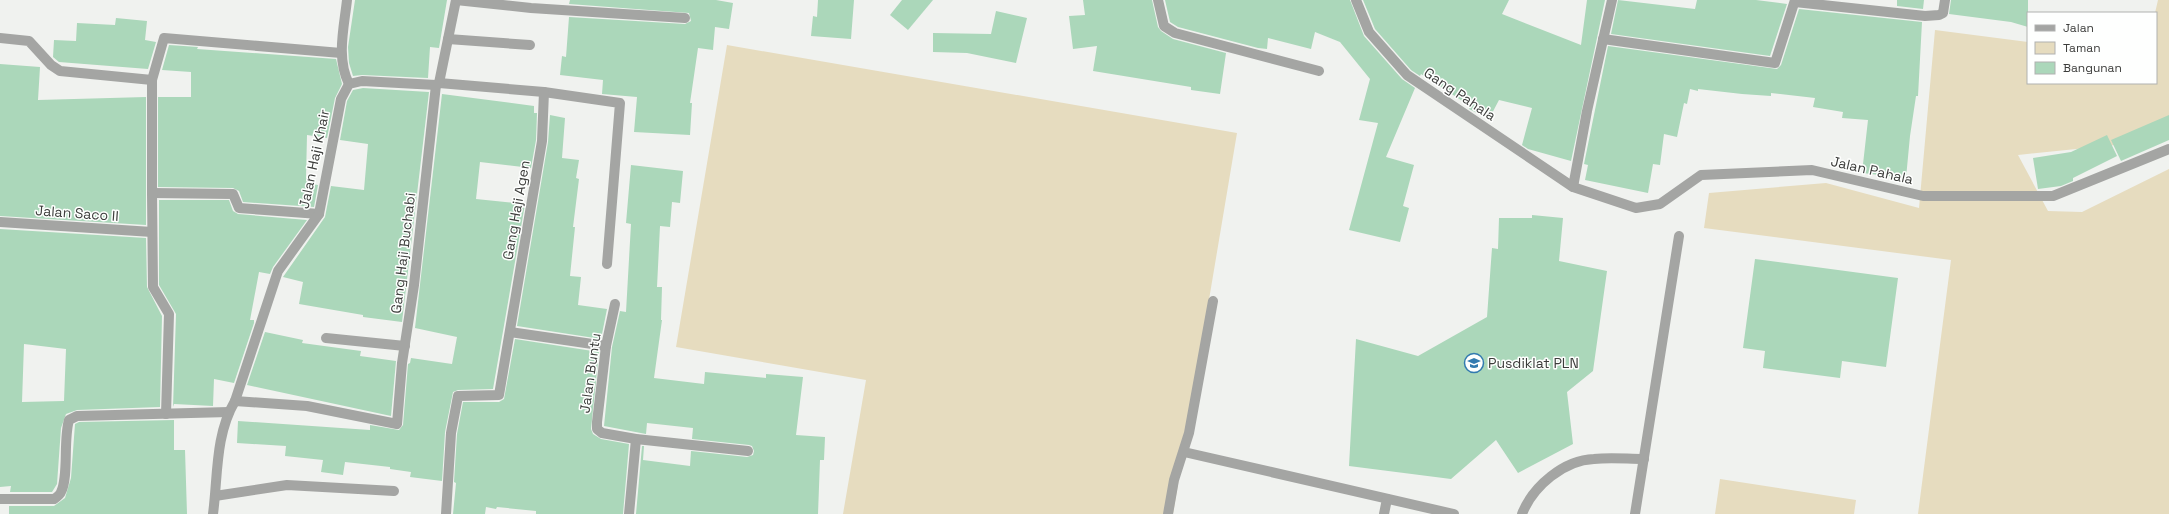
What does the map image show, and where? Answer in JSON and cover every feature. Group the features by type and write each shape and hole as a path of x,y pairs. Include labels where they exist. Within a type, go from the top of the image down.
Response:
{"street":[{"path":"347,0 341,53 343,71 349,84 362,82 438,84 544,92 620,103 607,264"},
{"path":"438,84 456,0 531,8 685,18"},
{"path":"1158,0 1164,26 1175,33 1319,71"},
{"name":"Gang Pahala","path":"1356,0 1369,32 1407,75 1573,187"},
{"path":"1573,187 1587,111 1612,0"},
{"path":"1603,39 1775,63 1795,1 1924,16 1939,15 1943,13 1946,0"},
{"path":"0,38 29,41 51,65 60,71 152,80"},
{"path":"166,414 169,314 153,287 152,232 152,80 164,38 341,53"},
{"path":"448,39 530,45"},
{"name":"Jalan Haji Khair","path":"213,514 221,436 229,412 235,401 278,271 319,214 341,99 349,84"},
{"name":"Gang Haji Buchabi","path":"235,401 307,406 397,424 405,346 414,285 438,84"},
{"name":"Gang Haji Agen","path":"446,514 450,433 458,396 499,395 542,141 544,92"},
{"name":"Jalan Pahala","path":"1573,187 1636,208 1660,204 1701,175 1812,170 1922,196 2053,196 2169,149"},
{"path":"152,193 233,194 239,208 319,214"},
{"name":"Jalan Saco II","path":"0,222 152,232"},
{"path":"1635,514 1679,236"},
{"path":"1168,514 1174,480 1184,452 1213,301"},
{"name":"Jalan Buntu","path":"615,304 606,346 597,429 602,433 636,439"},
{"path":"510,332 606,346"},
{"path":"326,338 405,346"},
{"path":"0,499 54,499 61,494 64,485 66,432 69,420 77,416 229,412"},
{"path":"629,514 636,439 748,451"},
{"path":"1184,452 1387,500 1454,514"},
{"path":"1522,514 1527,502 1542,483 1569,466 1593,458 1644,459"},
{"path":"215,496 287,485 394,491"},
{"path":"1384,514 1387,500"}],"green space":[{"path":"2158,0 2169,0 2169,132 2145,142 2018,155 2048,211 2082,212 2169,169 2169,514 1918,514 1951,260 1704,228 1709,193 1826,183 1919,208 1935,30 2027,42 2027,84 2157,84 2157,12 2155,12"},
{"path":"727,45 1237,133 1173,514 843,514 866,380 676,347"},
{"path":"1720,479 1856,500 1854,514 1715,514"}],"building":[{"path":"355,0 447,0 439,48 430,47 428,78 362,75 353,76 349,63 348,47"},
{"path":"570,0 716,0 733,3 729,29 715,27 713,50 698,48 690,103 692,103 690,135 634,132 637,97 602,94 603,80 560,75 562,56 566,57 569,17 685,24 691,21 689,13 569,4"},
{"path":"818,0 854,0 851,39 811,36 813,16 817,17"},
{"path":"902,0 933,0 908,30 890,15"},
{"path":"1083,0 1152,0 1158,27 1161,31 1173,39 1226,53 1220,94 1191,90 1191,87 1093,71 1097,46 1073,49 1069,16 1085,15"},
{"path":"1165,0 1350,0 1364,36 1402,79 1415,88 1386,157 1414,165 1403,206 1409,208 1400,242 1349,230 1378,123 1359,120 1370,79 1340,42 1315,32 1311,49 1268,38 1267,49 1258,48 1178,27 1170,22"},
{"path":"1363,0 1509,0 1502,14 1581,45 1587,0 1605,0 1571,161 1528,149 1522,145 1532,108 1499,100 1489,119 1469,109 1470,106 1421,74 1420,76 1411,70 1375,29"},
{"path":"1618,0 1695,9 1697,0 1756,0 1787,4 1770,56 1611,34"},
{"path":"1897,0 1924,0 1923,9 1897,6"},
{"path":"1951,0 2028,0 2027,27 2011,22 1949,14"},
{"path":"1799,9 1922,22 1918,96 1916,96 1910,136 1906,178 1862,173 1868,120 1842,118 1843,112 1813,107 1815,98 1771,93 1771,96 1698,89 1698,91 1690,89 1687,104 1684,103 1677,137 1664,134 1660,165 1653,164 1648,193 1585,180 1588,165 1584,164 1608,46 1777,69 1781,65"},
{"path":"996,11 1027,18 1016,63 967,53 933,52 933,33 991,34"},
{"path":"116,18 147,21 145,40 156,42 148,69 59,62 53,57 54,40 76,41 77,23 115,25"},
{"path":"169,45 198,47 197,49 336,59 342,84 335,98 327,138 307,135 307,183 318,185 314,207 243,202 239,191 233,188 158,187 158,97 191,97 191,72 162,70"},
{"path":"0,64 40,67 38,100 146,97 146,225 0,216"},
{"path":"363,88 429,92 402,322 363,317 363,315 299,304 303,282 283,277 325,217 331,186 364,190 368,144 340,140 347,101 353,90"},
{"path":"442,94 534,106 534,113 537,113 536,140 531,168 480,162 476,199 525,204 493,389 458,390 453,392 445,432 442,481 410,477 411,472 390,469 390,467 345,462 343,475 321,472 323,460 285,456 286,446 237,443 238,421 370,430 370,425 399,430 403,425 408,364 410,363 411,358 452,364 457,337 415,328"},
{"path":"550,115 565,118 562,158 579,160 576,178 579,179 573,227 575,227 570,276 581,277 578,305 607,309 601,339 517,326 548,142"},
{"path":"2169,115 2169,140 2121,161 2111,140"},
{"path":"2107,135 2117,156 2073,178 2073,181 2061,186 2038,189 2033,158 2071,152"},
{"path":"631,165 683,171 680,203 672,202 670,227 660,226 657,287 662,287 662,320 654,378 704,384 705,372 766,378 766,374 803,377 796,435 825,437 824,460 820,460 818,514 636,514 642,446 644,446 643,460 690,466 691,451 747,457 753,455 754,451 752,446 749,445 692,439 693,428 647,423 646,434 604,426 612,347 620,311 626,312 631,224 626,223"},
{"path":"159,200 229,200 233,211 238,214 307,220 273,267 270,274 259,272 250,320 254,320 254,323 234,383 214,379 213,406 174,404 173,407 176,314 159,285"},
{"name":"Pusdiklat PLN","path":"1532,215 1563,218 1559,261 1607,271 1593,371 1567,392 1573,444 1518,473 1496,440 1451,479 1349,466 1356,339 1418,356 1487,317 1492,248 1498,249 1499,218 1532,218"},
{"path":"0,229 146,238 147,287 162,316 160,407 77,410 66,414 61,428 57,484 52,492 10,492 11,486 0,487","holes":["24,344 66,349 64,401 22,402"]},
{"path":"1755,259 1898,278 1886,367 1842,361 1840,378 1763,368 1765,351 1743,348"},
{"path":"265,332 303,340 302,343 361,351 360,356 396,361 391,416 247,385"},
{"path":"515,339 599,352 591,429 593,434 601,439 629,444 623,514 536,514 536,511 486,507 485,514 453,514 456,483 454,482 457,434 463,402 499,402 504,399"},
{"path":"174,420 174,450 185,450 187,514 9,514 9,506 54,506 65,498 71,478 75,424 79,422"}],"place":[{"name":"Pusdiklat PLN","path":"1474,363"}]}
